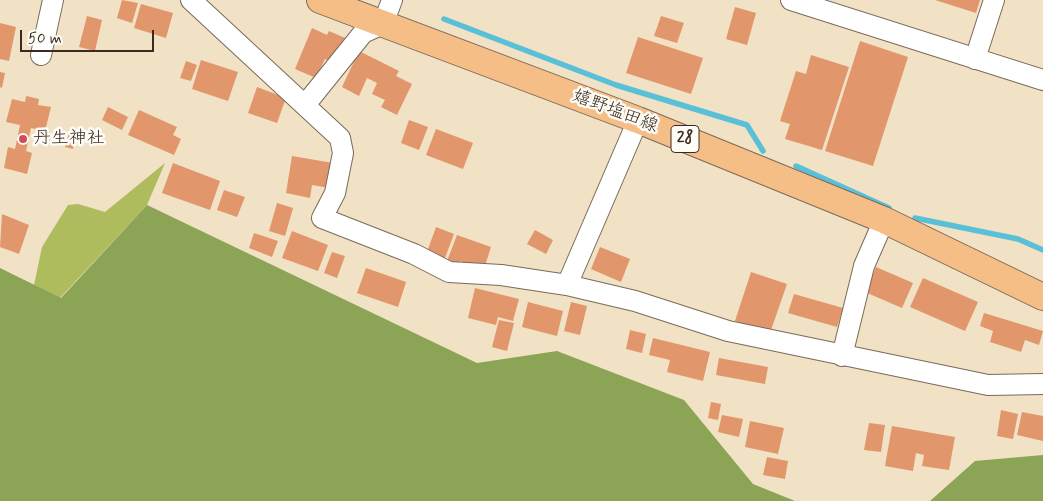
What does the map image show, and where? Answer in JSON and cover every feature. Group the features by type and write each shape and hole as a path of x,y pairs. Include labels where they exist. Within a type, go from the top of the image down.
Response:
{"main road":[{"name":"嬉野塩田線","path":"320,0 638,120 884,220 1043,297"}],"street":[{"path":"41,55 53,0"},
{"path":"190,0 340,138 343,153 335,194 322,218 414,254 449,272 501,275 567,285 635,301 728,331 842,356 988,384 1043,384"},
{"path":"305,105 363,33 383,24 392,0"},
{"path":"791,0 1043,80"},
{"path":"975,59 994,0"},
{"path":"567,285 638,120"},
{"path":"842,356 864,266 884,220"}],"green space":[{"path":"165,163 147,205 60,298 34,285 42,247 68,205 78,204 105,212"},
{"path":"147,205 477,363 557,351 684,400 753,484 795,501 0,501 0,268 61,298"},
{"path":"1043,455 1043,501 930,501 975,461"}],"building":[{"path":"122,0 138,3 132,23 117,18"},
{"path":"935,0 980,0 976,13"},
{"path":"141,4 173,13 166,38 134,28"},
{"path":"735,7 756,13 747,45 726,39"},
{"path":"87,16 102,20 95,51 79,47"},
{"path":"661,16 684,23 677,43 654,36"},
{"path":"0,23 16,27 9,61 0,59"},
{"path":"312,28 327,35 329,31 345,38 334,63 325,59 316,78 295,69"},
{"path":"638,37 703,58 691,94 626,73"},
{"path":"860,41 908,57 873,166 825,151"},
{"path":"359,51 399,71 396,76 412,84 397,115 381,107 385,100 372,94 377,83 367,78 359,96 342,87"},
{"path":"811,55 849,67 822,150 785,139 790,124 780,121 796,71 806,74"},
{"path":"201,60 238,72 228,101 192,89"},
{"path":"186,61 197,65 191,81 180,78"},
{"path":"0,72 5,73 2,88 0,87"},
{"path":"257,87 286,98 277,123 248,113"},
{"name":"丹生神社","path":"26,96 39,99 38,105 51,107 45,131 31,128 26,151 32,153 27,174 4,168 8,147 15,149 20,125 6,122 12,99 25,102"},
{"path":"108,107 128,117 122,130 102,120"},
{"path":"139,110 177,127 173,135 181,139 174,155 128,135"},
{"path":"409,120 428,127 419,150 401,143"},
{"path":"436,129 473,143 463,169 426,155"},
{"path":"69,133 76,135 73,149 65,147"},
{"path":"292,156 333,163 329,188 312,185 310,198 286,193"},
{"path":"173,163 220,181 210,210 162,193"},
{"path":"224,190 245,197 237,217 217,210"},
{"path":"277,203 293,208 285,236 269,231"},
{"path":"2,214 29,225 19,254 0,247"},
{"path":"436,227 454,234 445,258 427,252"},
{"path":"535,230 553,240 546,254 527,244"},
{"path":"292,231 328,245 318,271 282,258"},
{"path":"254,233 278,241 272,257 249,248"},
{"path":"457,235 491,247 484,269 460,261 459,265 447,261"},
{"path":"600,247 630,259 621,282 591,269"},
{"path":"332,252 345,256 337,278 324,273"},
{"path":"876,267 913,283 902,308 865,292"},
{"path":"366,268 406,282 398,307 357,293"},
{"path":"751,272 787,284 770,333 735,321"},
{"path":"923,278 978,302 965,331 910,307"},
{"path":"475,288 519,299 513,321 498,317 496,325 468,318"},
{"path":"794,294 843,308 837,327 788,313"},
{"path":"528,302 563,311 557,336 522,327"},
{"path":"571,302 587,306 580,335 564,331"},
{"path":"984,313 1043,331 1039,345 1025,340 1021,352 990,342 993,331 980,326"},
{"path":"499,320 514,323 507,351 492,347"},
{"path":"630,330 646,334 642,353 626,349"},
{"path":"653,338 710,352 703,381 667,372 670,360 649,355"},
{"path":"719,358 768,367 765,384 716,375"},
{"path":"711,402 721,404 718,420 708,418"},
{"path":"1001,410 1018,414 1013,439 997,436"},
{"path":"1022,412 1043,416 1043,441 1017,435"},
{"path":"722,415 743,419 739,437 718,432"},
{"path":"750,421 784,428 778,454 745,447"},
{"path":"869,423 885,425 881,452 864,450"},
{"path":"892,426 955,437 949,470 922,466 924,455 916,453 913,471 885,466"},
{"path":"767,457 788,461 785,479 763,475"}],"waterway":[{"path":"444,19 616,85 747,125 763,151"},
{"path":"796,166 889,208"},
{"path":"915,218 1018,239 1043,250"}],"place":[{"name":"丹生神社","path":"23,139"}]}
